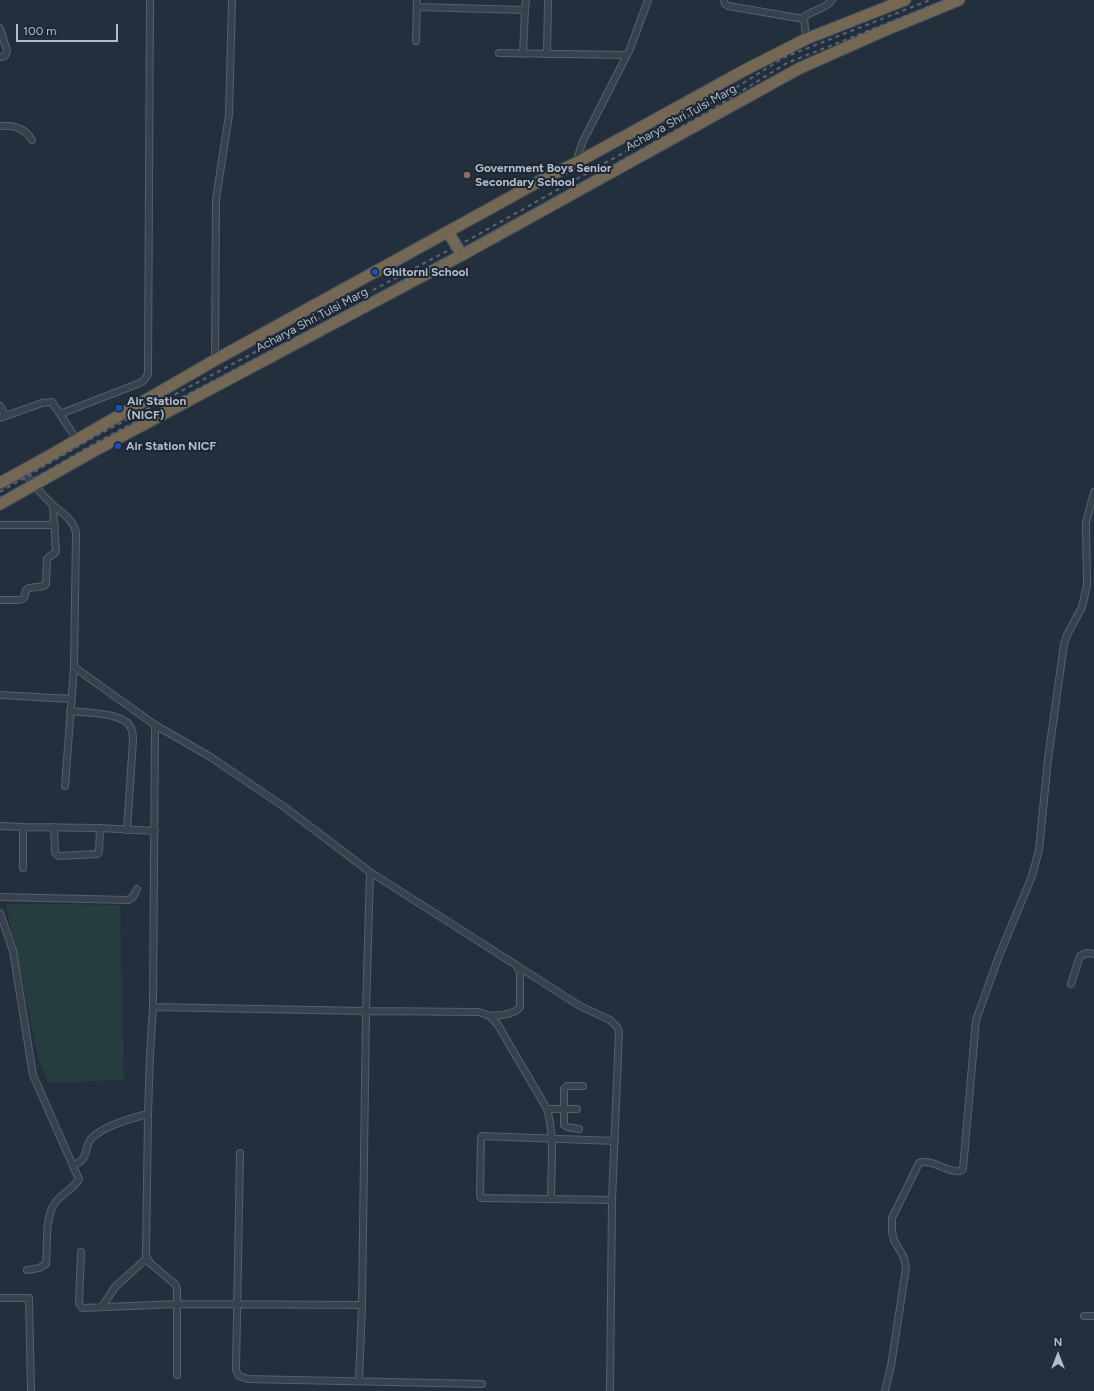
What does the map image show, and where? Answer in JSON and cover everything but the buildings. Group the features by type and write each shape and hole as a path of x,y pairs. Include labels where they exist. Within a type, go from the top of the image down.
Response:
{"highway":[{"name":"Acharya Shri Tulsi Marg","path":"0,483 215,360 745,70 806,39 905,0"},
{"name":"Acharya Shri Tulsi Marg","path":"0,504 33,484 462,255 800,68 881,32 959,0"},
{"path":"448,232 462,255"}],"street":[{"path":"60,414 140,383 148,374 150,0"},
{"path":"215,360 216,199 229,115 232,0"},
{"path":"416,41 417,0"},
{"path":"523,54 526,0"},
{"path":"547,54 548,0"},
{"path":"576,163 582,143 627,55 648,0"},
{"path":"724,0 725,4 728,6 804,19"},
{"path":"806,39 804,19 808,14 828,5 832,0"},
{"path":"417,7 525,10"},
{"path":"0,28 6,54 5,56 0,57"},
{"path":"499,54 627,55"},
{"path":"0,126 19,128 26,132 32,140"},
{"path":"0,406 3,417 48,401 52,402 55,404 77,440"},
{"path":"22,470 53,506 69,519 75,527 76,533 74,667 65,786"},
{"path":"885,1391 891,1366 906,1268 904,1258 894,1240 892,1232 892,1218 919,1163 929,1162 952,1171 960,1171 963,1169 976,1020 999,956 1032,876 1039,850 1048,759 1064,644 1067,635 1082,607 1087,585 1086,523 1094,492"},
{"path":"0,600 20,600 24,598 28,588 44,586 46,584 47,559 56,551 53,506"},
{"path":"0,525 55,524"},
{"path":"74,667 155,725 209,756 283,806 370,872 580,1006 610,1020 617,1026 619,1031 612,1200 610,1391"},
{"path":"0,695 72,700"},
{"path":"70,711 122,718 131,727 133,740 127,830"},
{"path":"155,725 153,1006 148,1114 147,1258 150,1263 176,1285 178,1304 177,1375"},
{"path":"0,826 100,828 155,831"},
{"path":"23,827 23,868"},
{"path":"54,827 55,852 59,856 98,854 100,828"},
{"path":"359,1381 362,1305 366,1011 370,872"},
{"path":"0,898 128,900 133,898 137,889"},
{"path":"0,913 14,952 33,1075 79,1179 75,1186 56,1202 50,1213 46,1264 39,1268 27,1270"},
{"path":"1072,984 1080,956 1086,953 1094,954"},
{"path":"490,1016 519,1010 521,1004 519,967"},
{"path":"153,1006 479,1012 490,1016 498,1025 547,1109 550,1122 551,1139 551,1199"},
{"path":"579,1129 565,1126 564,1088 567,1086 583,1086"},
{"path":"547,1109 577,1109"},
{"path":"73,1166 83,1158 88,1142 95,1134 133,1118 148,1114"},
{"path":"612,1200 483,1198 480,1195 481,1137 615,1141"},
{"path":"240,1153 236,1370 241,1377 248,1379 482,1384"},
{"path":"81,1252 80,1306 85,1308 238,1303 362,1305"},
{"path":"102,1307 115,1287 147,1258"},
{"path":"0,1298 29,1298 31,1391"},
{"path":"1084,1316 1094,1316"}],"green space":[{"path":"6,904 120,905 124,1080 49,1083 38,1058"}],"railway":[{"path":"0,492 94,437 470,239 703,108 785,57 930,0"},
{"path":"0,499 97,442 473,245 706,113 787,63 946,0"}],"place":[{"name":"Government Boys Senior Secondary School","path":"467,175"},
{"name":"Ghitorni School","path":"375,272"},
{"name":"Air Station (NICF)","path":"119,408"},
{"name":"Air Station NICF","path":"118,446"}]}
